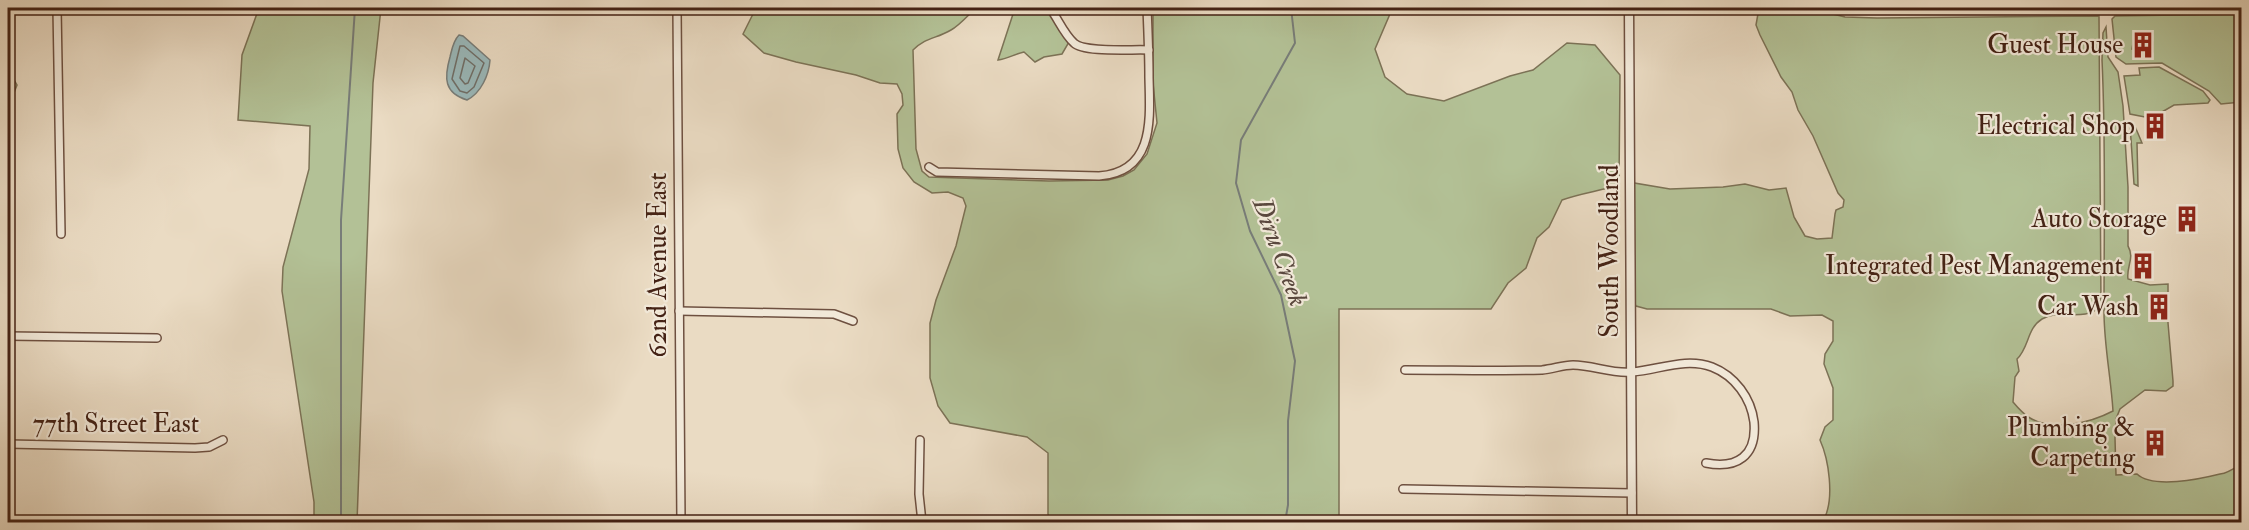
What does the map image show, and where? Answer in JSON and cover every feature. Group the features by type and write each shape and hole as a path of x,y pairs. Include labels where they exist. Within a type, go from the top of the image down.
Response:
{"main road":[{"path":"1880,8 1963,8"}],"street":[{"path":"57,8 61,234"},
{"name":"62nd Avenue East","path":"677,8 681,522"},
{"path":"1050,8 1069,37 1078,46 1149,50"},
{"path":"929,167 937,172 1106,176 1119,172 1132,164 1146,141 1150,119 1148,8"},
{"name":"South Woodland","path":"1629,8 1632,522"},
{"path":"680,311 834,314 853,321"},
{"path":"8,336 157,338"},
{"path":"1406,370 1541,370 1577,365 1607,372 1632,372 1674,364 1694,363 1713,367 1725,373 1740,387 1753,415 1754,434 1745,457 1733,463 1715,465 1706,463"},
{"name":"77th Street East","path":"8,444 195,448 209,447 223,440"},
{"path":"920,440 919,495 922,522"},
{"path":"1403,489 1632,494"}],"green space":[{"path":"259,8 381,8 373,83 357,522 314,522 314,502 282,291 283,267 309,169 310,126 238,120 242,55"},
{"path":"756,8 976,8 954,28 922,43 913,50 916,149 922,171 929,177 1049,181 1108,180 1123,176 1134,170 1147,154 1157,123 1153,83 1153,8 1434,8 1390,14 1375,49 1385,77 1407,94 1444,101 1510,76 1533,70 1567,43 1595,45 1620,75 1619,185 1562,200 1549,227 1537,238 1526,268 1508,283 1491,309 1339,309 1339,522 1050,522 1048,453 1027,437 950,423 938,406 930,378 930,323 956,246 966,206 963,198 948,192 932,193 914,182 903,168 898,149 897,114 903,105 902,94 897,84 880,83 764,53 743,34"},
{"path":"1013,8 1046,8 1069,42 1062,54 1044,57 1035,62 1024,52 998,60"},
{"path":"1759,8 1809,8 1845,17 1877,18 2099,16 2101,306 2087,314 2049,316 2037,323 2017,359 2019,371 2015,377 2013,402 2030,418 2039,422 2060,425 2083,422 2113,411 2104,312 2102,60 2103,33 2106,27 2108,57 2118,72 2123,106 2128,187 2128,246 2131,255 2128,279 2150,285 2168,284 2168,323 2173,381 2173,386 2166,391 2145,390 2120,409 2116,419 2116,475 2137,474 2144,479 2154,481 2177,482 2223,473 2241,464 2241,522 1760,522 1775,518 1797,520 1825,517 1828,509 1829,479 1820,440 1825,427 1833,420 1833,388 1824,364 1825,354 1833,341 1833,321 1822,315 1790,316 1771,309 1647,309 1636,306 1634,302 1634,183 1670,189 1745,184 1769,190 1786,188 1794,217 1805,236 1817,239 1832,238 1836,210 1843,207 1844,200 1838,193 1813,136 1798,110 1792,92 1781,77 1760,35 1756,25"},
{"path":"2241,14 2241,102 2221,104 2209,91 2162,63 2126,64 2116,57 2112,19 2115,16","holes":["2135,32 2150,32 2153,52 2145,52 2145,49 2132,49"]},
{"path":"2159,67 2203,91 2210,100 2208,103 2174,105 2162,112 2145,117 2130,114 2124,76 2140,75 2139,68"},
{"path":"8,69 17,85 8,108"},
{"path":"2134,124 2142,143 2137,143 2138,186 2134,184 2130,125"}],"water":[{"path":"459,35 490,60 483,83 467,100 459,97 450,89 447,78 452,48"}],"waterway":[{"path":"341,522 341,220 355,8"},
{"name":"Diru Creek","path":"1285,522 1288,505 1288,421 1295,361 1281,295 1250,231 1236,183 1241,140 1295,43 1291,8"}],"place":[{"name":"Guest House","path":"2143,45"},
{"name":"Electrical Shop","path":"2155,126"},
{"name":"Auto Storage","path":"2187,219"},
{"name":"Integrated Pest Management","path":"2143,266"},
{"name":"Car Wash","path":"2159,307"},
{"name":"Plumbing & Carpeting","path":"2155,443"}]}
